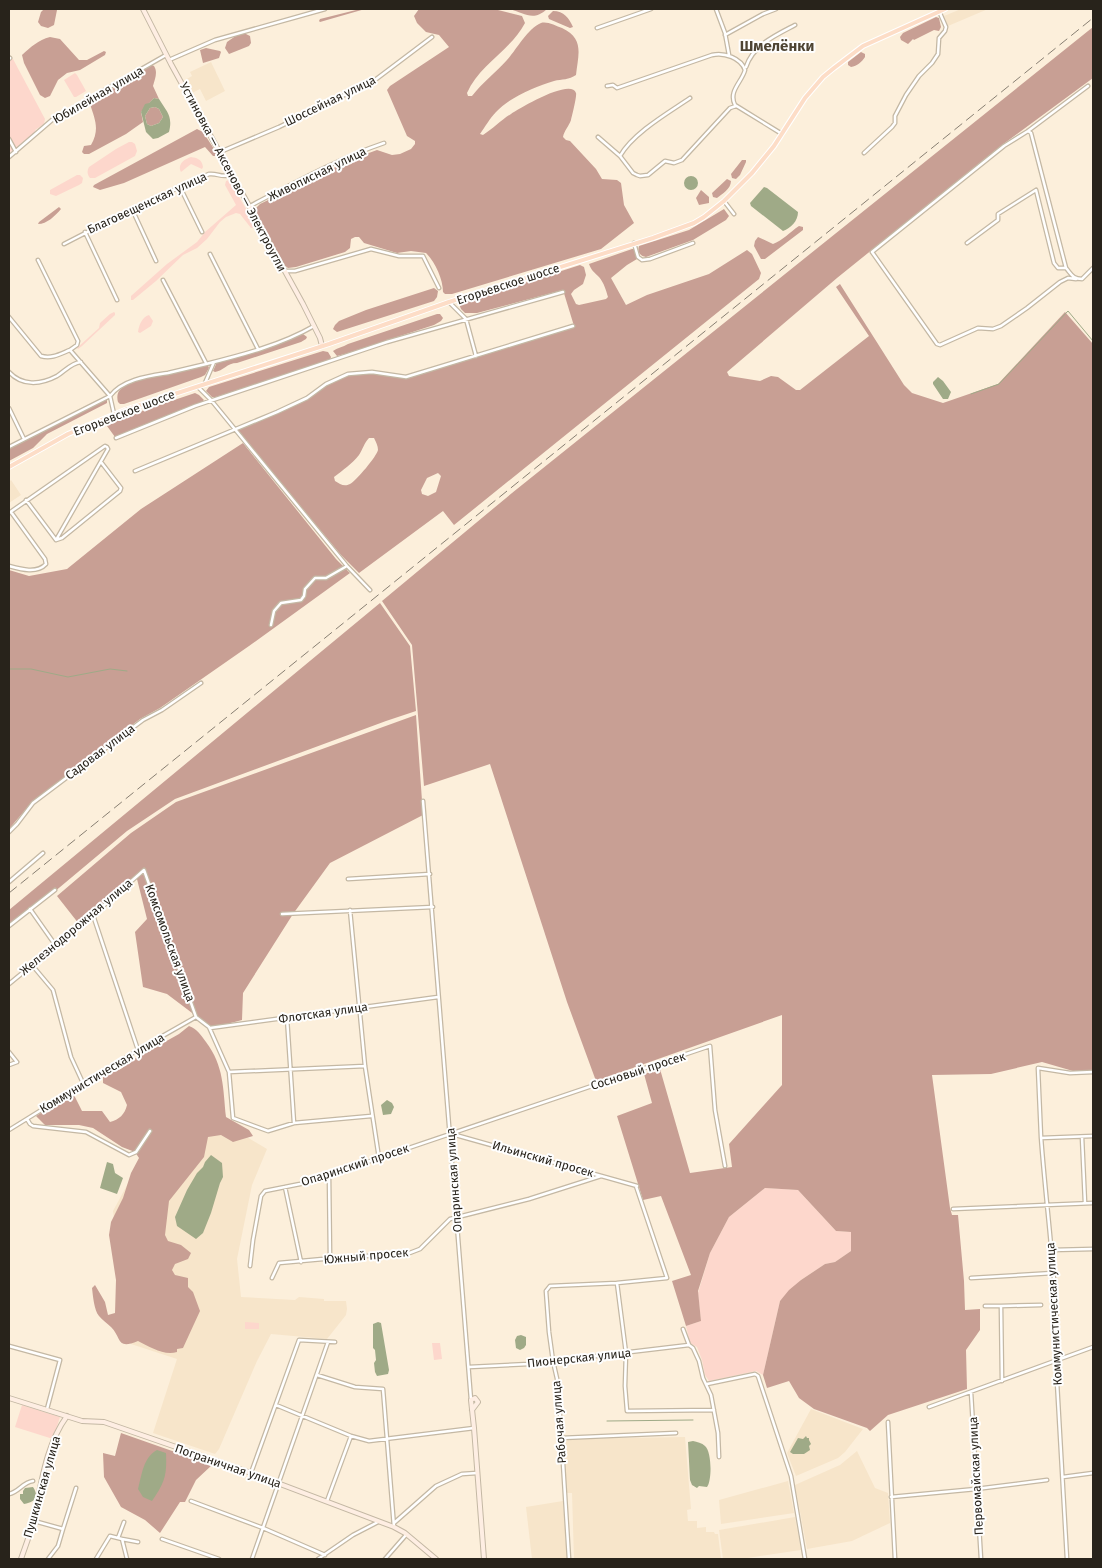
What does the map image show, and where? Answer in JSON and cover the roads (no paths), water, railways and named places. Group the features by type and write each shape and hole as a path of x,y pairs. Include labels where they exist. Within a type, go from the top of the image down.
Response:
{"main road":[{"name":"Егорьевское шоссе","path":"9,467 68,434 114,414 449,302 694,223 724,201 762,162 813,88 823,77 846,58 876,39 945,9"}],"street":[{"name":"Устиновка — Аксеново — Электроугли","path":"143,9 166,55 314,326 322,346"},
{"path":"169,60 215,40 325,9"},
{"path":"597,28 651,9"},
{"path":"716,9 725,35 729,55"},
{"path":"725,35 776,9"},
{"path":"864,153 895,123 896,112 910,88 938,54 939,38 946,27 939,11"},
{"path":"782,134 736,106 733,102 734,91 745,73 748,60 760,45 795,25"},
{"name":"Шоссейная улица","path":"220,152 280,127 375,80 432,37"},
{"path":"608,86 613,85 617,88 718,54 729,55 743,64 745,68"},
{"name":"Юбилейная улица","path":"9,157 52,120 166,55"},
{"path":"1088,86 1028,131 1004,146 872,252 937,344 940,345 978,328 993,329 1001,326 1060,282 1068,278 1082,279 1093,268"},
{"path":"620,156 652,123 690,98"},
{"path":"598,137 620,156 633,173 640,176 648,175 665,161 678,162 682,160 730,108 736,106"},
{"path":"1028,131 1031,133 1066,268 1070,275 1076,279"},
{"path":"9,139 16,152"},
{"name":"Живописная улица","path":"250,206 326,167 384,143"},
{"name":"Благовещенская улица","path":"64,244 132,209 209,174 213,173 220,177 232,175"},
{"path":"180,186 202,232"},
{"path":"967,243 998,220 998,214 1036,190 1054,263 1058,268 1066,268"},
{"path":"724,201 734,214"},
{"path":"132,209 156,262"},
{"path":"85,232 117,300"},
{"path":"634,243 638,257 642,260 650,259 693,243"},
{"path":"284,271 295,271 371,249 399,256 423,256 439,288"},
{"path":"210,254 258,349"},
{"path":"9,317 41,356 55,356 77,345 78,341 38,260"},
{"path":"163,280 206,364"},
{"path":"116,438 211,400 387,342 563,292"},
{"path":"449,302 466,319 476,356"},
{"path":"9,447 110,396 115,390 140,378 206,364 258,349 302,333 314,326"},
{"path":"135,471 307,398 326,384 348,374 372,372 406,377 573,326"},
{"path":"70,350 110,396 114,414"},
{"path":"205,383 214,361"},
{"path":"9,372 22,382 38,382 57,376 72,364 81,362"},
{"path":"197,386 211,400 347,566 370,590"},
{"path":"9,408 24,439"},
{"path":"9,566 32,570 40,569 46,564 45,558 10,512 91,455 105,446 107,447 108,449 101,462 56,540"},
{"path":"56,540 62,538 120,491 121,488 101,462"},
{"path":"26,500 56,540"},
{"path":"271,625 274,611 281,603 300,600 304,596 305,589 315,578 326,578 347,566"},
{"name":"Садовая улица","path":"9,832 33,803 143,720 162,710 201,683"},
{"name":"Опаринская улица","path":"423,801 433,907 438,997 451,1134 471,1400"},
{"path":"9,882 43,853"},
{"name":"Железнодорожная улица","path":"9,984 144,870"},
{"name":"Комсомольская улица","path":"144,870 196,1017"},
{"path":"348,879 430,874"},
{"path":"9,875 12,879"},
{"path":"9,926 55,890"},
{"path":"282,914 433,907"},
{"path":"30,909 56,946"},
{"path":"350,910 365,1066 378,1158"},
{"path":"93,915 138,1050"},
{"path":"32,965 53,990 71,1057 83,1083"},
{"name":"Флотская улица","path":"208,1027 438,997"},
{"path":"196,1017 208,1027 229,1072 233,1118 268,1131 294,1123 371,1116"},
{"name":"Коммунистическая улица","path":"9,1130 83,1083 196,1017"},
{"path":"287,1018 294,1123"},
{"name":"Сосновый просек","path":"451,1134 710,1046 715,1110 725,1166"},
{"path":"9,1052 17,1062 9,1065"},
{"path":"229,1072 365,1066"},
{"name":"Коммунистическая улица","path":"1067,1559 1057,1382 1058,1361 1054,1273 1041,1138 1038,1068 1070,1073 1093,1072"},
{"path":"26,1119 34,1126 86,1132 129,1155 136,1152 150,1131"},
{"name":"Опаринский просек","path":"250,1266 261,1196 265,1191 300,1184 451,1134"},
{"name":"Ильинский просек","path":"451,1134 636,1186 667,1278 617,1283"},
{"path":"1041,1138 1093,1136"},
{"path":"1082,1137 1085,1203"},
{"path":"329,1175 330,1258"},
{"path":"457,1218 529,1199 602,1176"},
{"path":"285,1187 301,1262"},
{"path":"953,1209 1093,1202"},
{"name":"Южный просек","path":"272,1278 279,1263 407,1254 420,1249 450,1219 457,1218"},
{"path":"1052,1250 1093,1249"},
{"path":"971,1278 1054,1273"},
{"path":"617,1283 626,1353 625,1386 627,1411 714,1410"},
{"name":"Рабочая улица","path":"569,1559 558,1383 553,1361 545,1296 550,1286 617,1283"},
{"path":"985,1306 1041,1305"},
{"path":"1001,1306 1002,1381"},
{"path":"683,1329 689,1345 693,1348 699,1361 702,1378 711,1394 718,1433 719,1457"},
{"path":"251,1474 299,1340 335,1342"},
{"path":"252,1559 280,1484 328,1342"},
{"name":"Пионерская улица","path":"469,1367 529,1364 689,1345"},
{"path":"9,1346 60,1360 47,1410"},
{"path":"929,1407 1093,1347"},
{"path":"706,1384 754,1374 758,1376 791,1476 806,1559"},
{"path":"316,1375 355,1387 383,1389 394,1525"},
{"name":"Первомайская улица","path":"971,1392 981,1559"},
{"name":"Пограничная улица","path":"9,1398 85,1422 104,1422 327,1501 378,1522 394,1525 436,1559"},
{"path":"471,1400 475,1398 478,1400 472,1410 484,1559"},
{"path":"276,1405 369,1441 474,1428"},
{"name":"Пушкинская улица","path":"21,1559 53,1443 58,1430 67,1416"},
{"path":"888,1422 894,1559"},
{"path":"561,1438 676,1433"},
{"path":"327,1501 352,1436"},
{"path":"394,1525 436,1486 462,1474 477,1473"},
{"path":"1062,1478 1093,1473"},
{"path":"9,1494 16,1492 26,1482 33,1480"},
{"path":"891,1496 976,1489 1046,1480"},
{"path":"48,1559 58,1546 76,1488"},
{"path":"191,1501 263,1528 325,1555"},
{"path":"33,1521 62,1529"},
{"path":"118,1538 124,1522"},
{"path":"318,1559 353,1535 378,1522"},
{"path":"385,1559 406,1535"},
{"path":"96,1559 110,1536 138,1542"},
{"path":"122,1539 127,1559"},
{"path":"162,1539 219,1559"}],"waterway":[{"path":"971,394 999,384 1068,311 1093,341"},
{"path":"9,669 31,669 68,677 110,669 127,671"},
{"path":"607,1421 693,1420"}],"railway":[{"path":"9,893 1093,18"}],"district":[{"name":"Шмелёнки","path":"777,46"}]}
